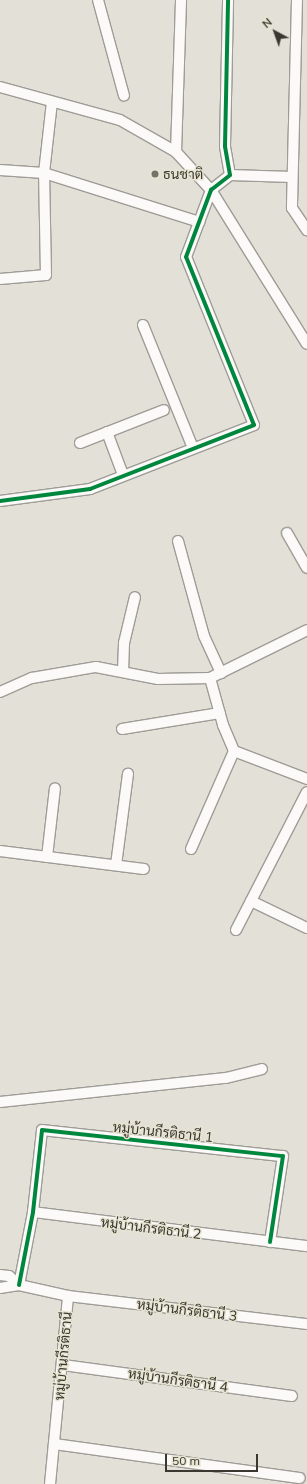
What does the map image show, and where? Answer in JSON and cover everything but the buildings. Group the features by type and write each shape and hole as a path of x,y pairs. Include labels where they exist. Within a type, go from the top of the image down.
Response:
{"street":[{"path":"98,0 124,96"},
{"path":"176,152 181,0"},
{"path":"228,0 225,146 230,175"},
{"path":"297,0 292,208 307,230"},
{"path":"0,87 120,120 176,152 211,190 293,325 307,344"},
{"path":"0,279 46,275 44,173 52,102"},
{"path":"0,170 44,173 199,222"},
{"path":"0,501 90,489 254,425 186,257 211,190 230,175 292,177"},
{"path":"143,325 193,448"},
{"path":"80,443 164,410"},
{"path":"107,432 123,475"},
{"path":"287,533 307,568"},
{"path":"178,541 204,636 221,672"},
{"path":"123,672 124,643 135,597"},
{"path":"0,692 32,678 96,667 158,679 210,678 307,630"},
{"path":"191,849 234,751 220,713 210,678"},
{"path":"122,729 220,713"},
{"path":"234,751 307,779"},
{"path":"116,866 128,774"},
{"path":"47,857 55,788"},
{"path":"236,930 307,792"},
{"path":"0,852 144,869"},
{"path":"251,901 307,928"},
{"path":"0,1102 226,1078 262,1069"},
{"name":"หมู่บ้านกีรติธานี 1","path":"33,1212 42,1130 283,1156 270,1242"},
{"path":"19,1285 33,1212"},
{"name":"หมู่บ้านกีรติธานี 2","path":"33,1212 307,1246"},
{"path":"0,1275 9,1276 19,1285"},
{"name":"หมู่บ้านกีรติธานี","path":"0,1288 19,1285 68,1296 63,1365 50,1484"},
{"name":"หมู่บ้านกีรติธานี 3","path":"68,1296 307,1324"},
{"name":"หมู่บ้านกีรติธานี 4","path":"63,1365 292,1396"},
{"path":"54,1444 300,1478"}],"cycle path":[{"path":"0,501 90,489 254,425 186,257 211,190 230,175 225,146 228,0"},
{"path":"19,1285 33,1212 42,1130 283,1156 270,1242"}],"place":[{"name":"ธนชาติ","path":"155,174"}]}
